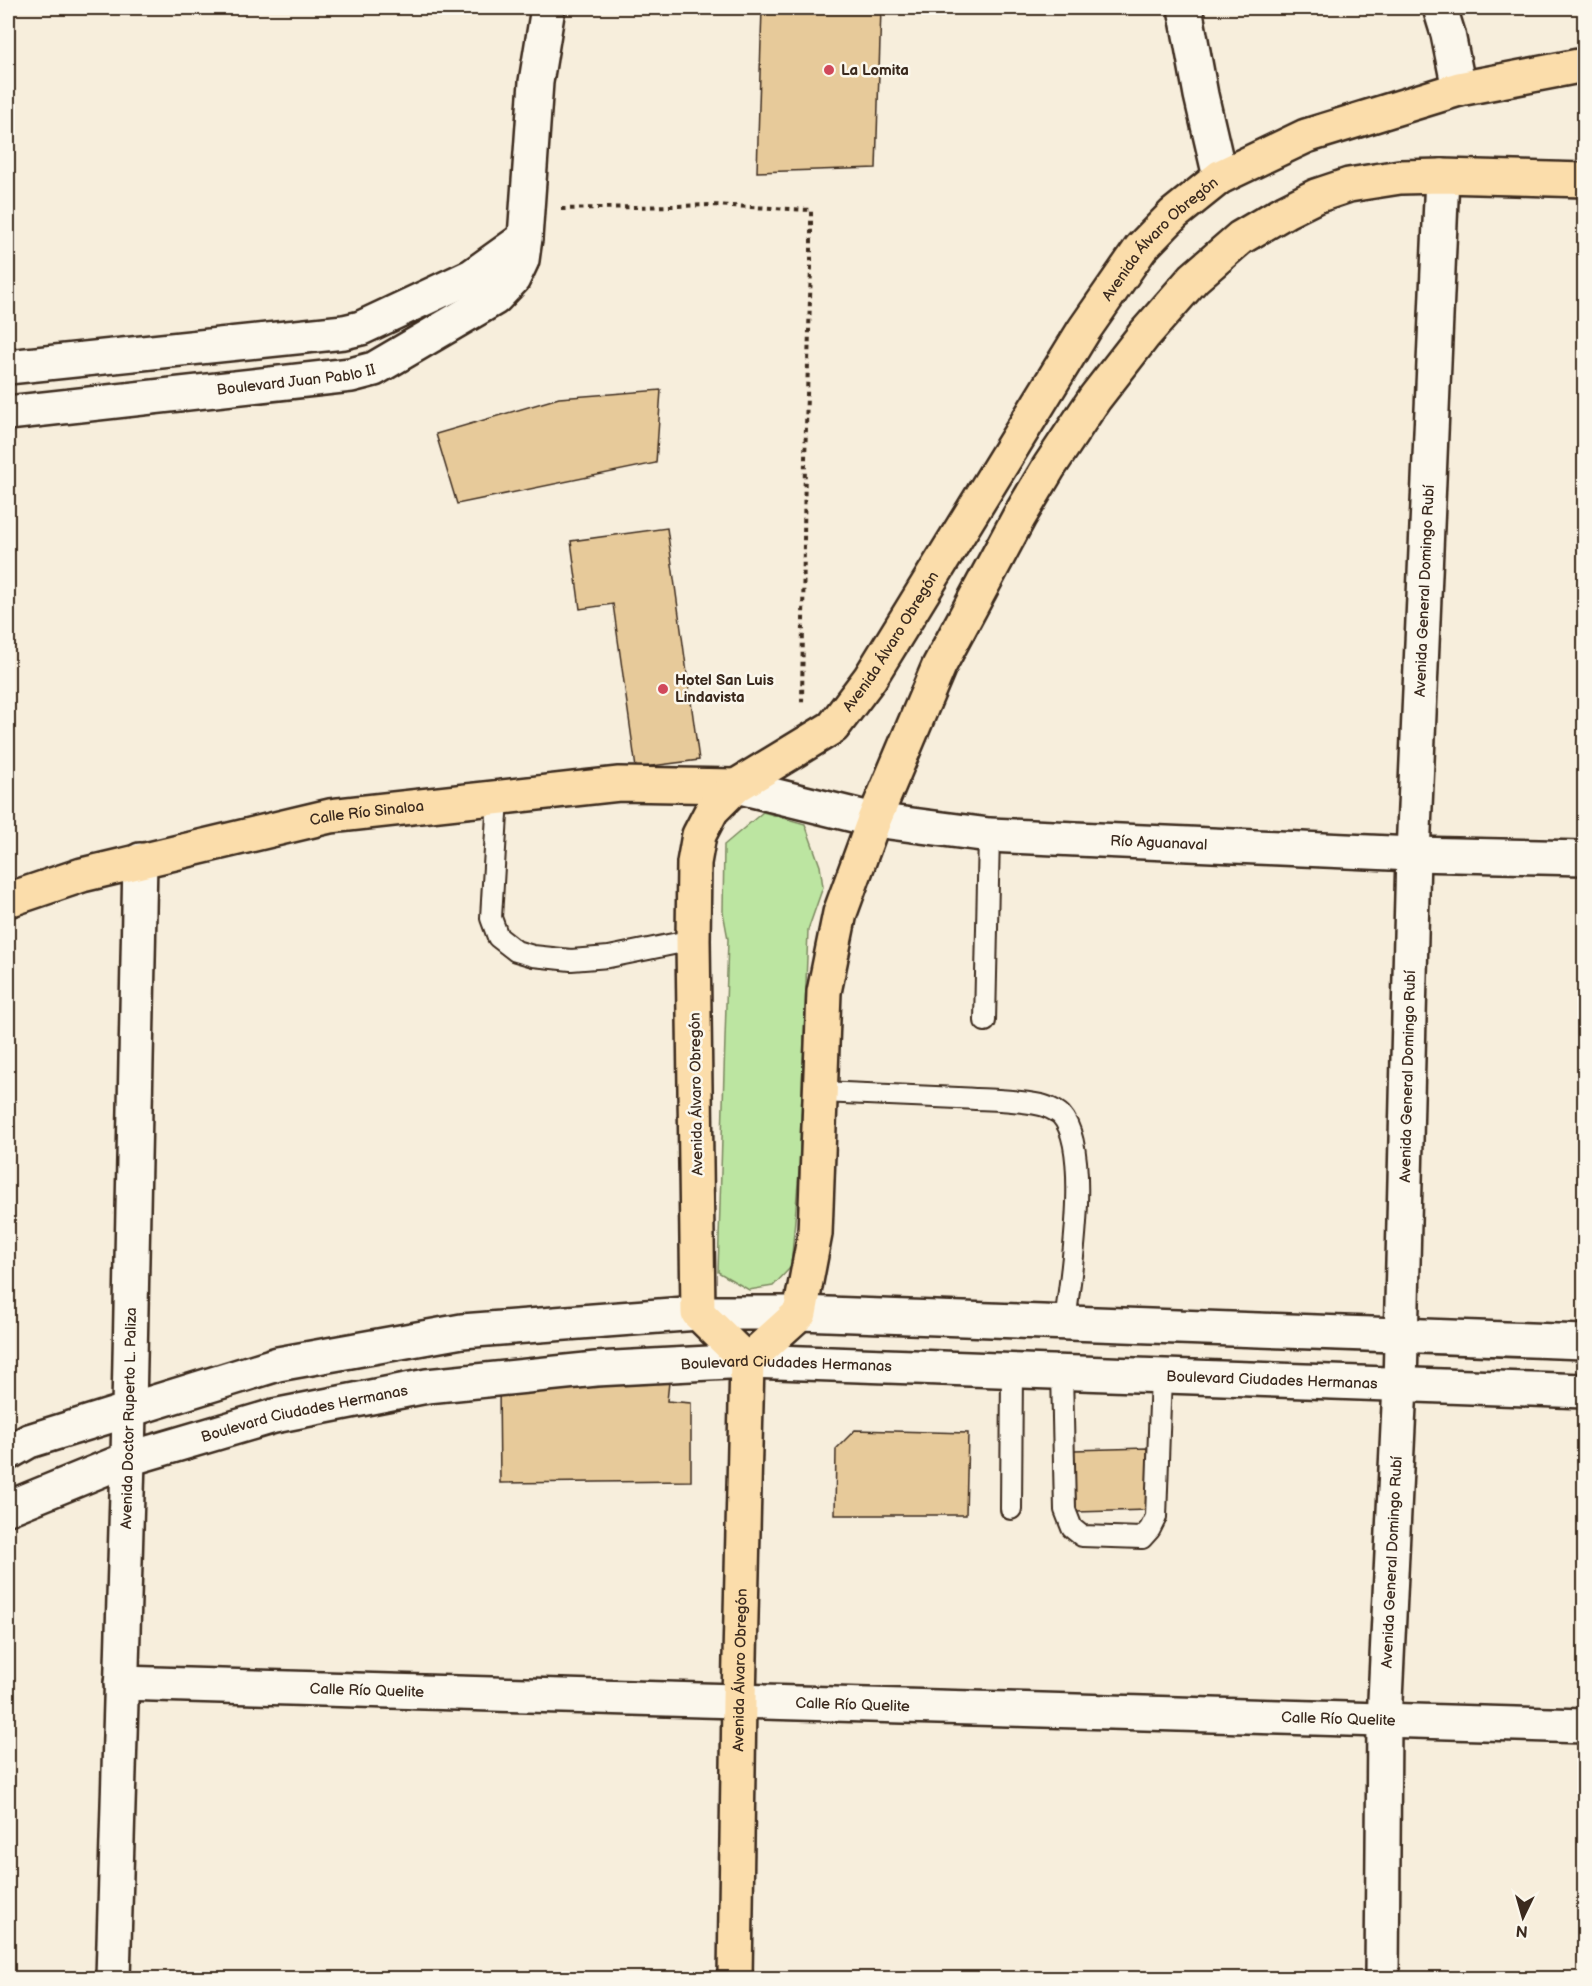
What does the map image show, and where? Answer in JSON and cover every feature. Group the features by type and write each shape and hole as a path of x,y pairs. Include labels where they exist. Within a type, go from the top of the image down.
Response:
{"main road":[{"name":"Avenida Álvaro Obregón","path":"698,1313 694,863 699,835 712,810 736,786 833,727 870,678 1078,339 1140,248 1174,214 1220,177 1306,136 1459,89 1584,65"},
{"path":"698,1313 747,1361 800,1313 815,1234 824,992 840,913 874,820 939,666 1048,467 1095,398 1158,318 1194,278 1240,238 1316,196 1349,185 1400,177 1584,180"},
{"name":"Calle Río Sinaloa","path":"8,900 82,875 330,816 619,784 736,786"},
{"name":"Avenida Álvaro Obregón","path":"735,1978 747,1361"}],"street":[{"name":"Boulevard Juan Pablo II","path":"8,413 351,375 374,369 495,298 513,279 522,260 536,82 548,8"},
{"path":"1185,8 1201,95 1220,177"},
{"path":"1440,8 1448,34 1459,89"},
{"name":"Avenida General Domingo Rubí","path":"1382,1978 1384,1721 1400,1384 1413,854 1442,176"},
{"path":"8,367 361,328 472,276 526,224"},
{"name":"Río Aguanaval","path":"736,786 874,820 989,835 1413,854 1584,858"},
{"name":"Avenida Doctor Ruperto L. Paliza","path":"113,1978 128,1459 140,860"},
{"path":"8,1453 29,1441 278,1364 462,1331 698,1313 800,1313 1584,1342"},
{"name":"Boulevard Ciudades Hermanas","path":"8,1508 128,1459 274,1416 427,1386 596,1368 747,1361 1584,1392"},
{"name":"Calle Río Quelite","path":"121,1683 1584,1726"}],"lane":[{"path":"498,797 491,918 498,937 516,951 533,956 572,960 609,957 693,940"},
{"path":"985,1021 989,835"},
{"path":"821,1092 1011,1101 1043,1105 1060,1115 1073,1145 1077,1168 1077,1210 1065,1323"},
{"path":"1011,1509 1012,1370"},
{"path":"1062,1372 1065,1510 1072,1528 1082,1536 1142,1538 1156,1517 1161,1375"}],"path":[{"path":"526,224 711,206 811,210 801,746"}],"green space":[{"path":"763,812 805,824 820,866 823,887 808,930 799,1171 791,1267 773,1286 749,1290 718,1272 728,939 723,912 724,845"}],"building":[{"path":"762,8 881,8 876,168 757,172"},
{"path":"661,390 656,463 457,504 436,434 559,398"},
{"path":"667,528 699,760 636,768 613,604 580,609 571,541"},
{"path":"670,1373 667,1401 691,1403 691,1481 500,1483 499,1385"},
{"path":"855,1430 968,1433 966,1515 835,1515 836,1449"},
{"path":"1147,1448 1148,1510 1076,1512 1074,1450"}],"place":[{"name":"La Lomita","path":"829,70"},
{"name":"Hotel San Luis Lindavista","path":"663,689"}]}
